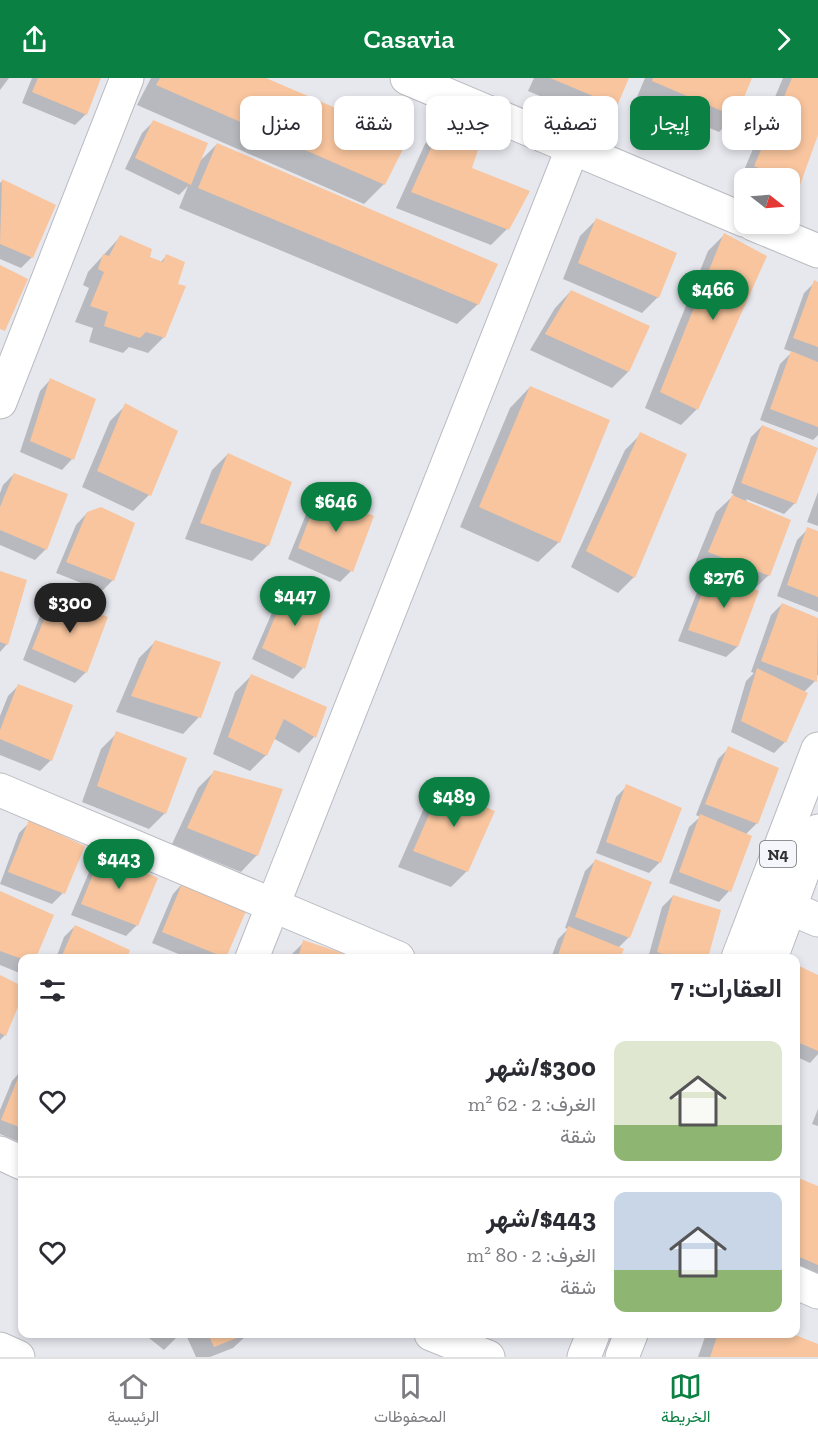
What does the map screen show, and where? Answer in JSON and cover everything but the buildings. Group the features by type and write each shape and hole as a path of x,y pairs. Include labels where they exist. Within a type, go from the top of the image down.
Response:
{"main road":[{"path":"0,402 128,78"},
{"path":"426,82 523,125"},
{"path":"254,954 572,150"},
{"path":"580,150 734,216"},
{"path":"777,234 818,251"},
{"name":"N4","path":"740,954 818,749"},
{"path":"0,790 388,954"},
{"name":"N4","path":"774,954 804,914 818,831"},
{"path":"0,1153 18,1161"},
{"path":"800,1284 818,1292"},
{"path":"440,1338 488,1357"},
{"path":"584,1357 591,1338"},
{"path":"622,1357 629,1338"},
{"path":"0,1349 18,1357"}]}
